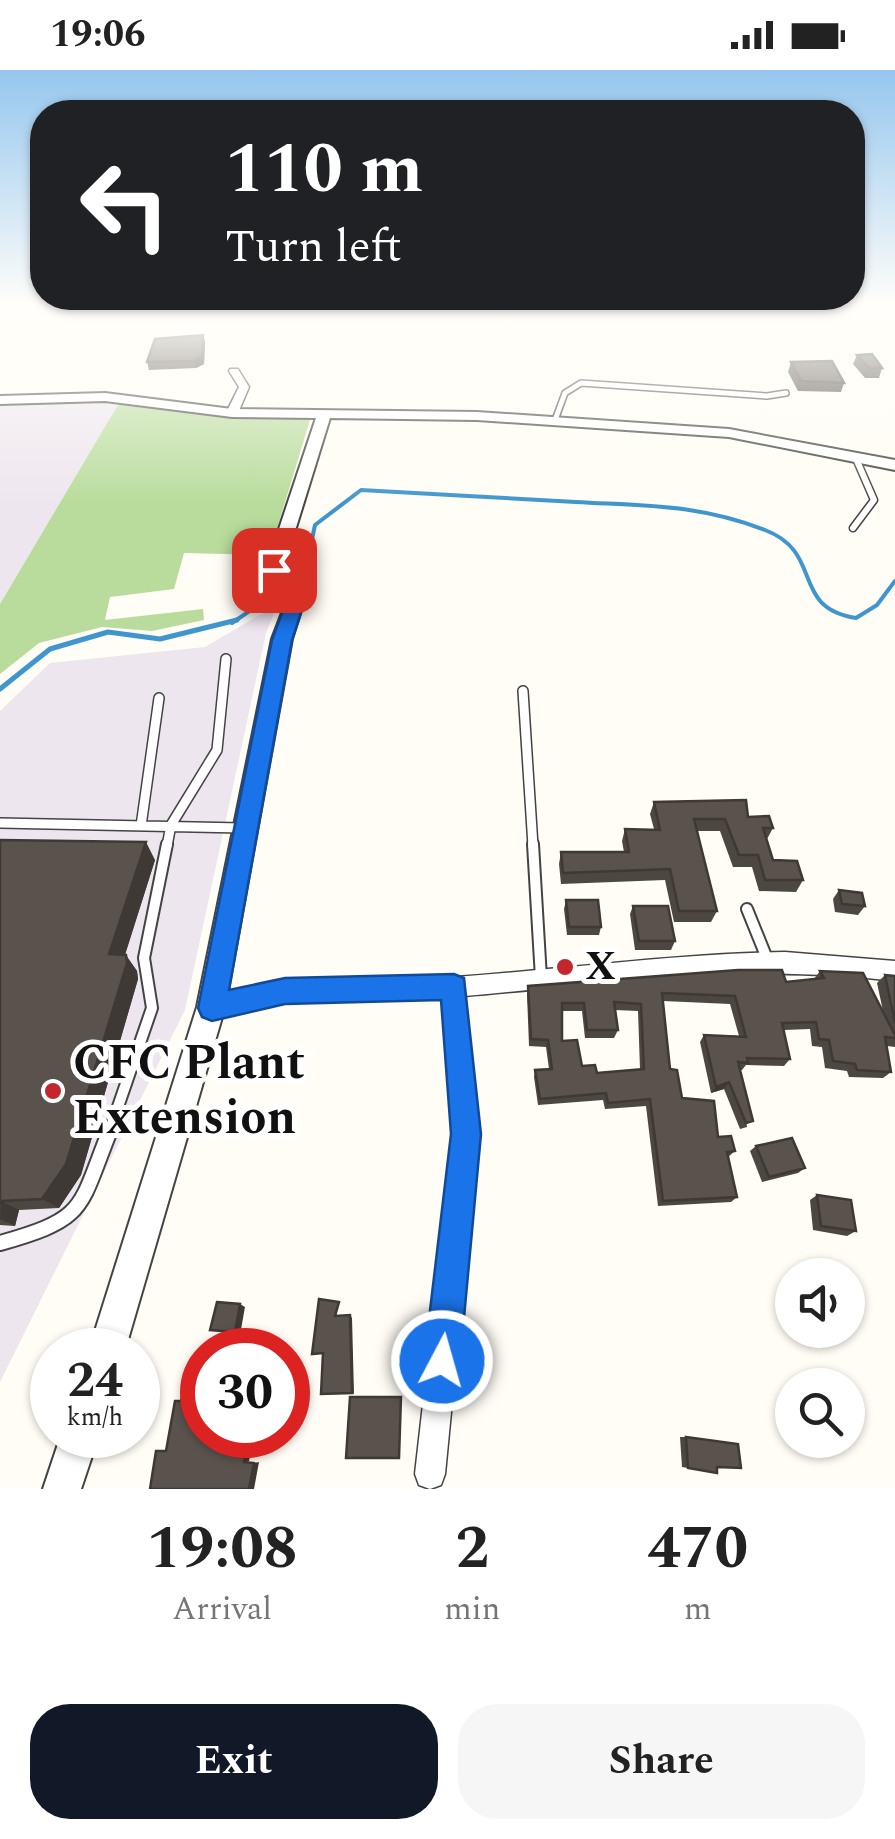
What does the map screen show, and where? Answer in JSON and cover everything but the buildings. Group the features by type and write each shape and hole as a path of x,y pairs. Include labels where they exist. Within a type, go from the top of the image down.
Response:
{"street":[{"path":"232,412 244,387 235,372"},
{"path":"0,400 104,397 232,412 554,420 751,435 857,461 895,465"},
{"path":"113,1328 212,1008 282,640 294,604 272,575 324,416"},
{"path":"212,1008 285,991 454,987 768,961 895,971"},
{"path":"430,1474 466,1134 454,987"},
{"path":"62,1489 72,1458"}],"lane":[{"path":"554,420 565,393 581,383 767,396 786,393"},
{"path":"853,528 874,500 857,461"},
{"path":"0,1243 53,1228 77,1211 130,1081 150,1019 144,958 171,825 217,750 226,659"},
{"path":"523,691 541,978"},
{"path":"141,826 159,698"},
{"path":"0,824 246,828"},
{"path":"747,909 768,961"}],"shaded area":[{"path":"0,403 119,403 0,604"},
{"path":"278,604 266,633 185,1010 0,1382 0,711 50,663 205,647"}],"green space":[{"path":"119,403 310,420 269,555 184,553 174,589 110,597 105,620 203,609 204,620 152,631 102,627 39,643 0,674 0,604"}],"waterway":[{"path":"236,620 305,573 315,525 361,490 649,506 741,521 783,540 795,552 822,603 856,618 877,605 895,581"},
{"path":"0,689 50,649 108,632 160,639 236,620"},
{"path":"232,623 236,620"}],"place":[{"name":"X","path":"565,967"},
{"name":"CFC Plant Extension","path":"53,1091"}],"route":[{"path":"274,570 272,581 294,598 294,604 282,640 212,1008 285,991 454,987 466,1134 442,1361"}]}
